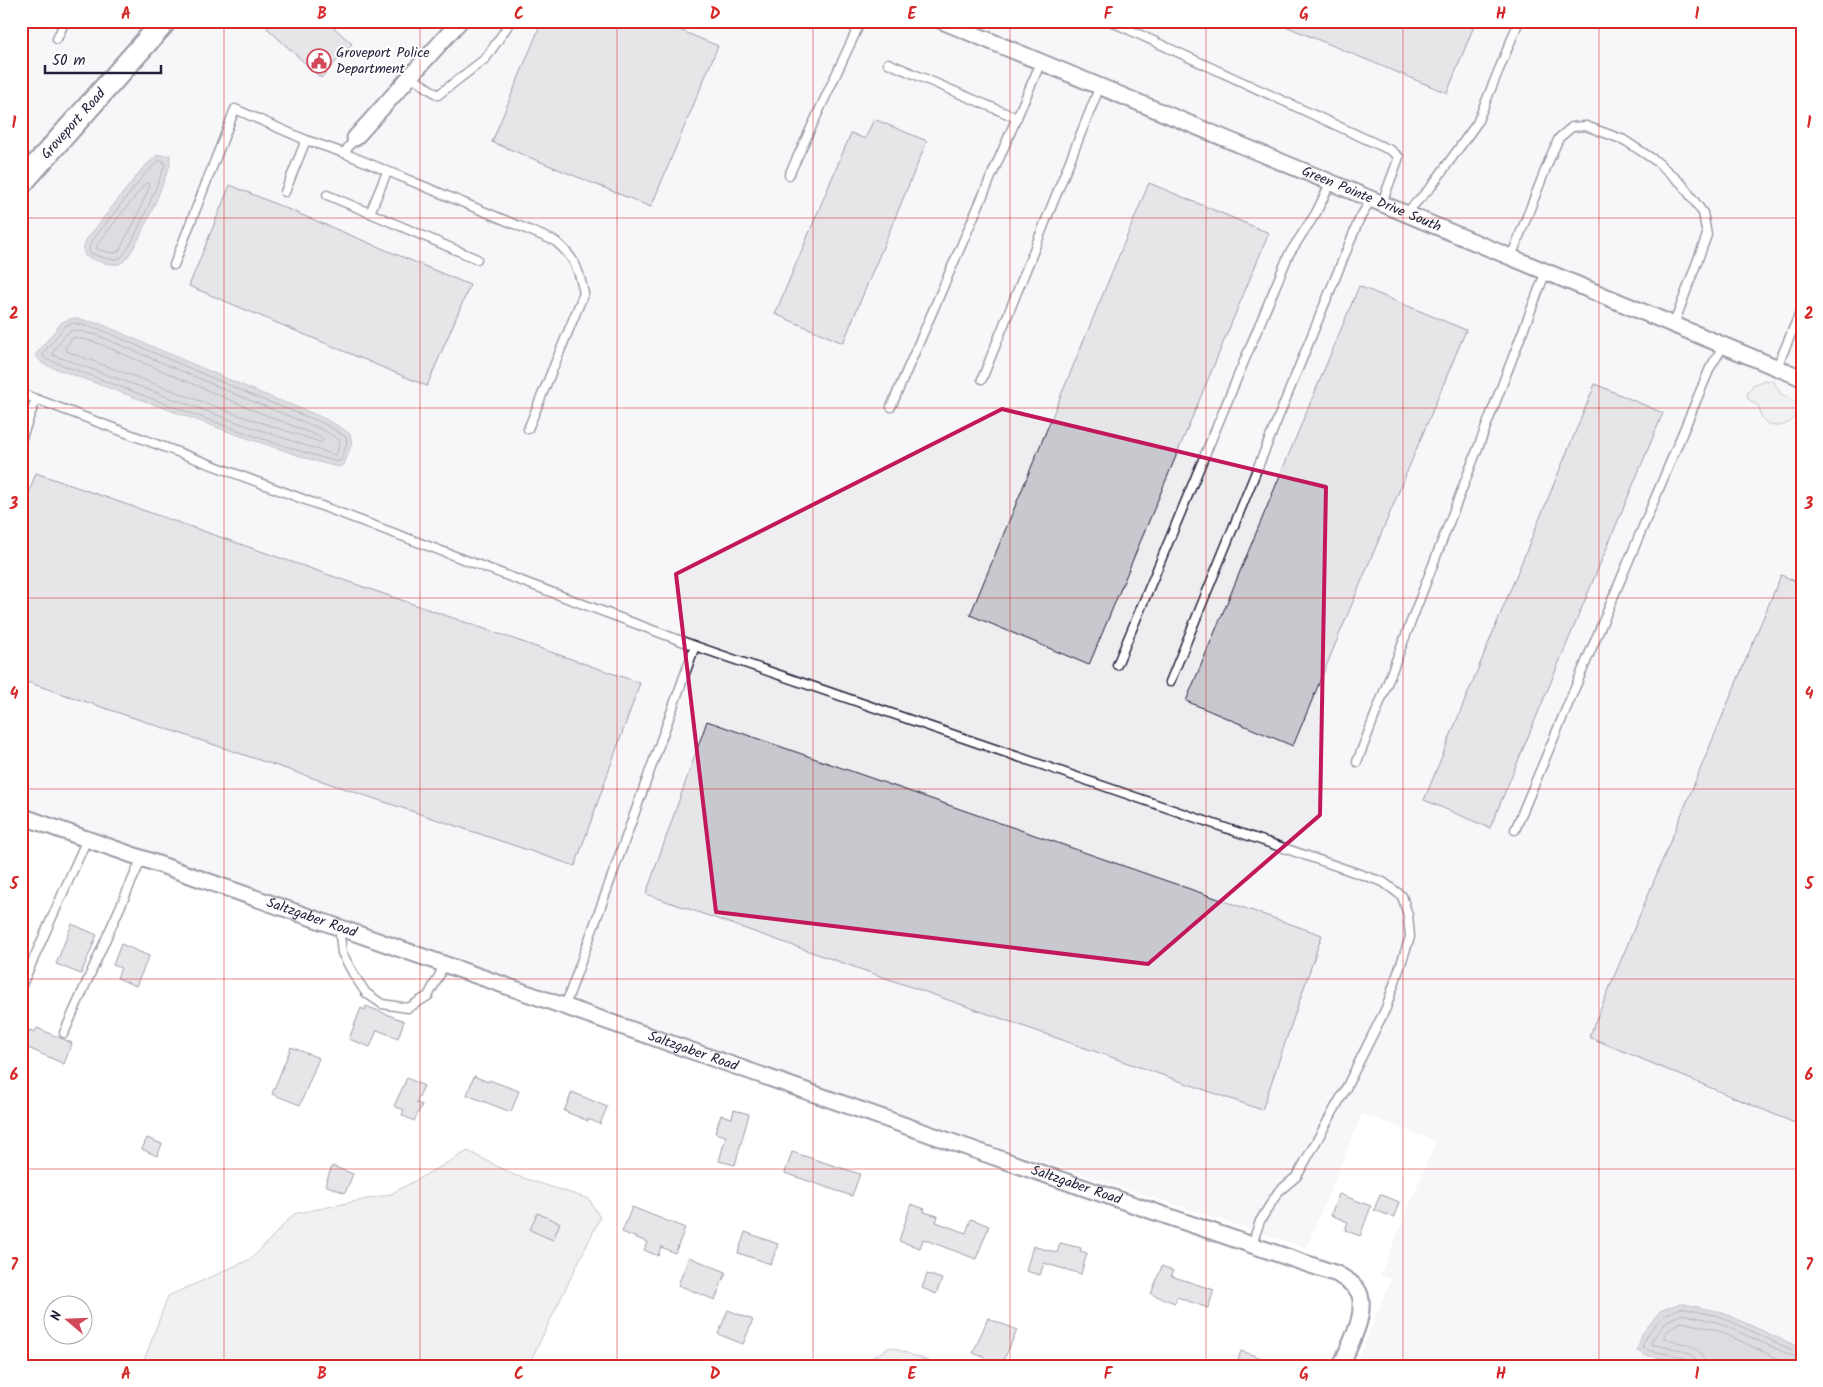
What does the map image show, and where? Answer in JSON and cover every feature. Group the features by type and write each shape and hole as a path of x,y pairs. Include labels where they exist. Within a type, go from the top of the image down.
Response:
{"main road":[{"name":"Groveport Road","path":"21,183 165,21"}],"street":[{"path":"355,138 460,21"},
{"name":"Green Pointe Drive South","path":"942,21 1802,378"},
{"name":"Saltzgaber Road","path":"21,816 1010,1162 1337,1274 1350,1281 1360,1294 1357,1327 1346,1362"}],"lane":[{"path":"57,39 65,21"},
{"path":"410,76 438,95 486,58 511,21"},
{"path":"789,175 861,21"},
{"path":"1110,21 1392,151 1399,157 1377,201 1359,220 1170,682"},
{"path":"1406,213 1430,187 1477,123 1519,21"},
{"path":"888,62 1017,118"},
{"path":"891,407 1041,62"},
{"path":"982,379 1100,86"},
{"path":"174,265 236,109 306,140 344,153 554,241 567,252 579,269 584,293 528,429"},
{"path":"1512,257 1559,138 1572,126 1586,126 1624,140 1656,161 1682,184 1703,214 1707,235 1674,324"},
{"path":"344,153 355,138"},
{"path":"285,192 306,140"},
{"path":"370,212 388,172"},
{"path":"1117,665 1289,254 1316,213 1331,182"},
{"path":"327,195 477,260"},
{"path":"1357,762 1546,271"},
{"path":"1777,367 1802,308"},
{"path":"1515,830 1710,368 1724,345"},
{"path":"21,393 695,646 1383,882 1402,896 1408,915 1410,937 1386,1008 1344,1092 1297,1176 1278,1192 1260,1220 1252,1244"},
{"path":"21,440 36,399"},
{"path":"566,1006 695,646"},
{"path":"21,987 87,839"},
{"path":"64,1032 142,858"},
{"path":"338,927 342,953 354,975 366,993 382,1004 408,1008 428,996 444,963"}],"highlighted area":[{"path":"1002,409 1326,487 1320,815 1148,964 716,912 676,574"}],"shaded area":[{"path":"21,21 1802,21 1802,1366 1355,1366 1391,1279 1380,1275 1436,1141 1362,1114 1306,1248 565,1006 21,809"},
{"path":"1765,380 1774,382 1781,394 1798,403 1799,411 1787,423 1777,426 1766,423 1761,417 1758,406 1748,399 1747,394 1753,385"},
{"path":"468,1151 514,1175 589,1199 600,1218 528,1366 142,1366 168,1296 251,1259 294,1214 391,1194"},
{"path":"890,1347 940,1365 941,1366 858,1366"}],"water":[{"path":"157,155 170,155 170,165 148,220 133,249 119,264 97,261 85,256 83,249 86,240 141,170"},
{"path":"73,318 101,324 330,421 350,434 352,443 344,465 338,467 318,462 43,364 35,355 62,322"},
{"path":"1680,1303 1721,1312 1802,1347 1802,1366 1693,1366 1647,1356 1637,1351 1642,1334 1660,1311"}],"building":[{"name":"Groveport Police Department","path":"273,21 327,21 352,44 321,78 267,28"},
{"path":"542,21 658,21 718,46 651,207 492,142"},
{"path":"1273,21 1476,21 1447,93"},
{"path":"874,119 927,141 843,343 775,314 851,133 865,139"},
{"path":"1149,183 1269,233 1089,665 970,615"},
{"path":"230,185 470,285 427,386 189,286"},
{"path":"1359,286 1466,330 1293,746 1186,701"},
{"path":"1595,384 1663,413 1490,828 1424,800"},
{"path":"36,473 640,683 575,866 21,680 21,515"},
{"path":"1781,575 1802,584 1802,1126 1589,1037"},
{"path":"707,721 1322,935 1262,1110 646,894"},
{"path":"72,924 97,935 81,974 56,964"},
{"path":"121,944 149,956 136,986 117,978 121,968 113,965"},
{"path":"366,1006 404,1021 398,1038 377,1030 370,1047 349,1039 361,1008 365,1010"},
{"path":"37,1028 72,1043 64,1064 24,1046 30,1030 35,1032"},
{"path":"291,1047 319,1058 300,1105 272,1094"},
{"path":"474,1076 519,1091 511,1112 467,1095"},
{"path":"407,1078 424,1086 416,1103 422,1105 414,1121 402,1115 404,1110 394,1106"},
{"path":"572,1092 607,1107 600,1124 564,1111"},
{"path":"734,1110 749,1114 735,1165 719,1161 726,1136 715,1133 721,1115 732,1118"},
{"path":"147,1138 162,1144 157,1156 142,1149"},
{"path":"792,1152 860,1174 852,1196 785,1173"},
{"path":"332,1166 353,1174 345,1193 325,1185"},
{"path":"1339,1194 1371,1206 1360,1236 1345,1230 1348,1222 1331,1215"},
{"path":"1380,1194 1399,1202 1394,1217 1374,1210"},
{"path":"911,1204 925,1209 924,1212 938,1216 936,1222 966,1233 971,1219 989,1226 976,1259 923,1239 920,1248 899,1241"},
{"path":"632,1207 685,1228 675,1253 661,1247 658,1256 644,1250 647,1242 622,1232"},
{"path":"537,1213 560,1223 553,1240 530,1230"},
{"path":"745,1232 778,1244 771,1264 738,1253"},
{"path":"1060,1243 1081,1248 1080,1251 1087,1253 1081,1274 1044,1263 1040,1275 1026,1271 1033,1246 1057,1253"},
{"path":"689,1257 726,1272 715,1300 678,1285"},
{"path":"1162,1266 1173,1271 1171,1276 1214,1290 1208,1308 1177,1297 1175,1303 1151,1294"},
{"path":"927,1274 942,1279 936,1294 922,1288"},
{"path":"728,1310 753,1320 743,1344 718,1334"},
{"path":"988,1318 1017,1330 1002,1364 973,1353"},
{"path":"1241,1351 1279,1364 1278,1366 1236,1366"}],"place":[{"name":"Groveport Police Department","path":"319,61"}]}
